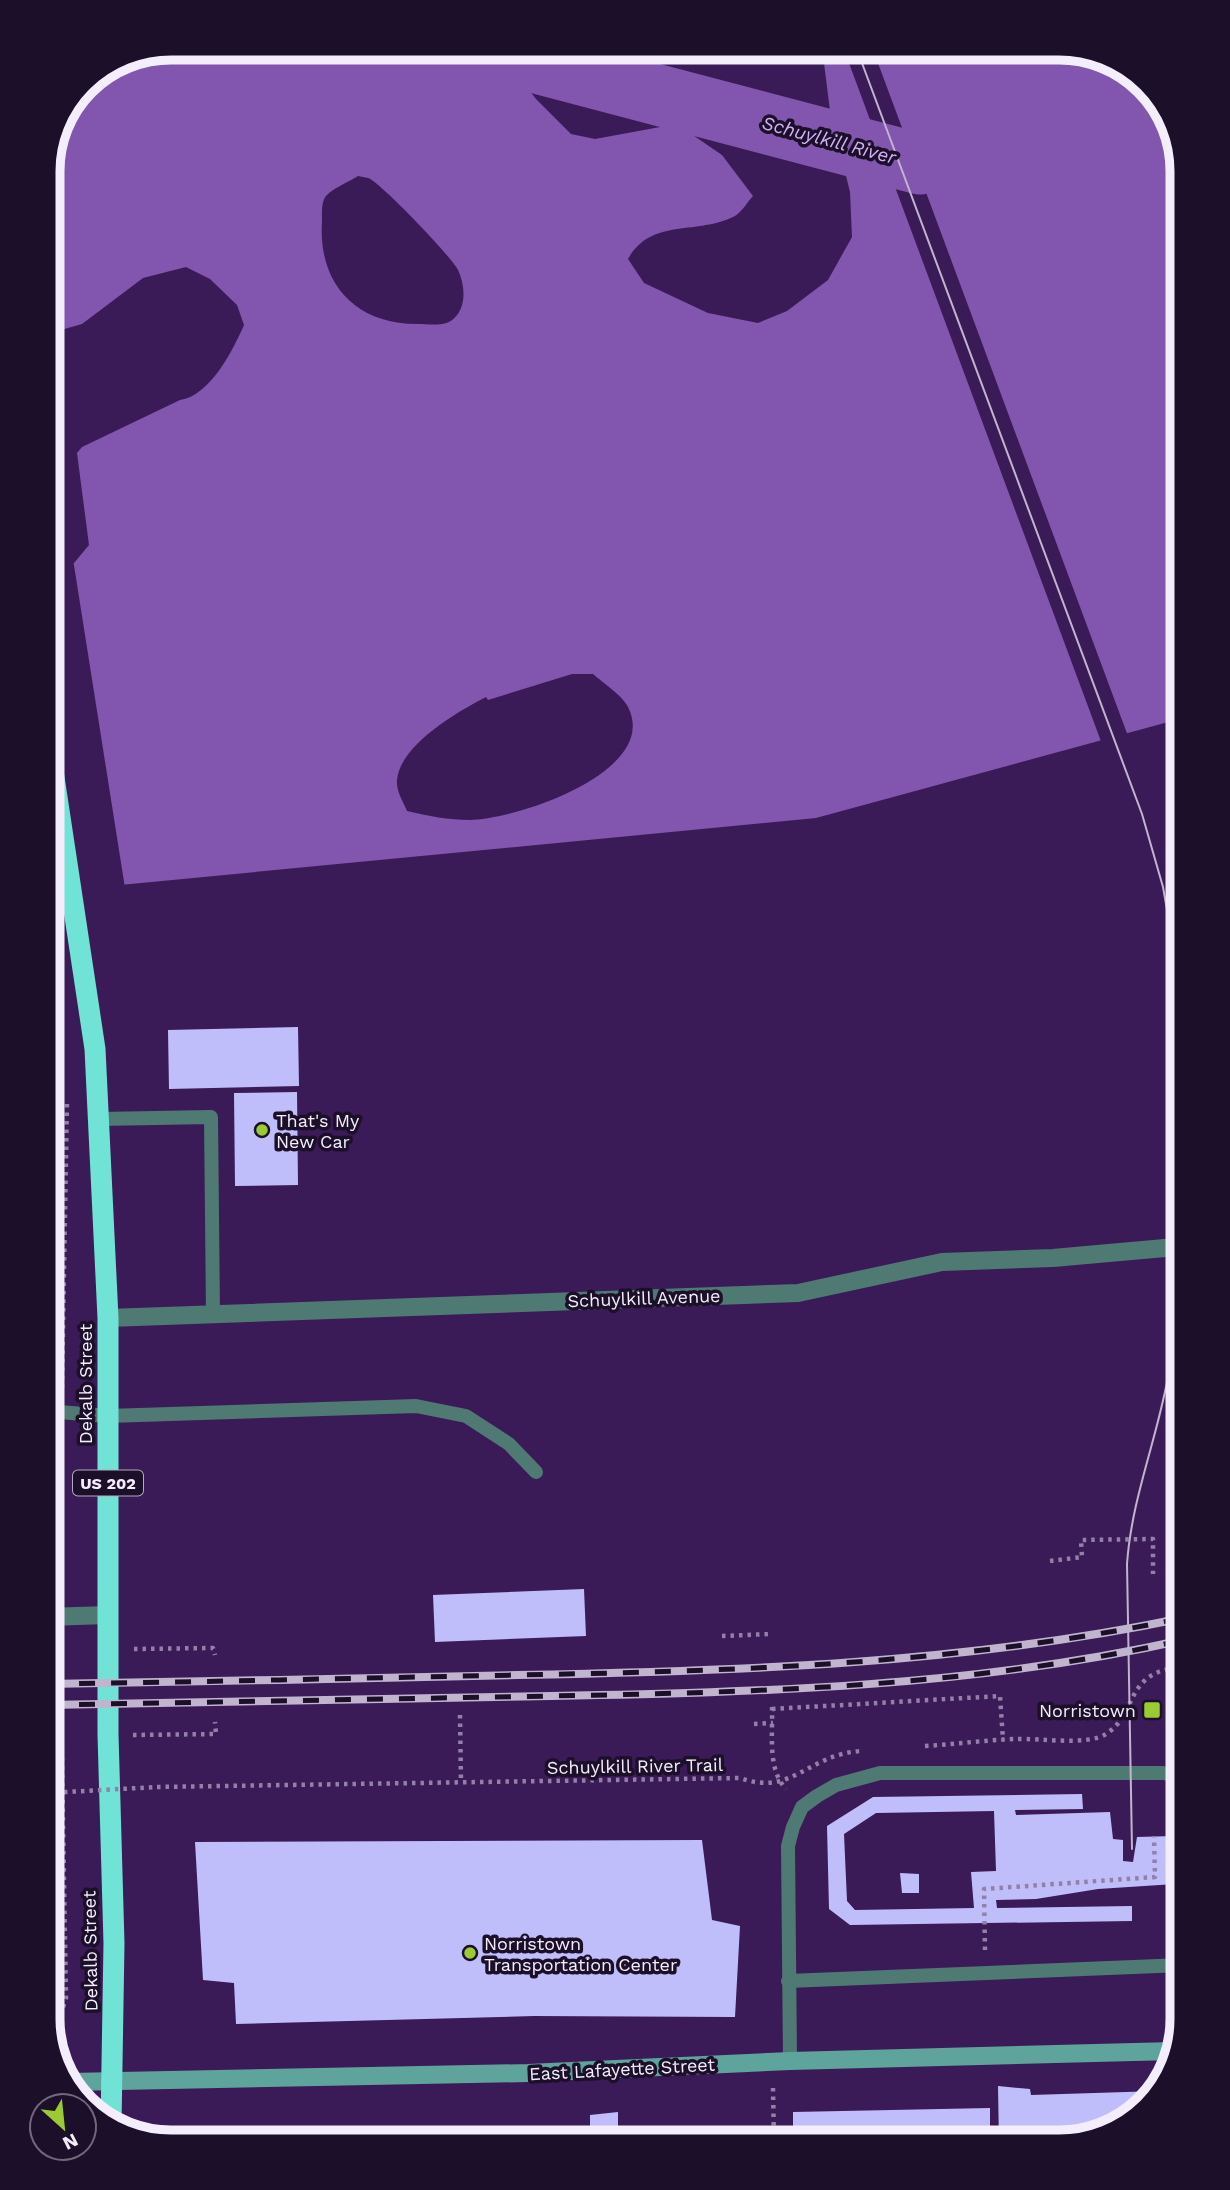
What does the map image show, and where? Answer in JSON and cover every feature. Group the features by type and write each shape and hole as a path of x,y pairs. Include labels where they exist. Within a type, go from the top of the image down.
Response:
{"highway":[{"name":"Dekalb Street","path":"60,817 95,1049 108,1318 107,1615 114,1943 111,2113"}],"street":[{"name":"Schuylkill Avenue","path":"108,1318 798,1293 942,1262 1053,1258 1170,1248"},
{"path":"60,1616 107,1615"},
{"name":"East Lafayette Street","path":"79,2082 528,2073 781,2061 1166,2052"}],"lane":[{"path":"99,1119 211,1117 213,1314"},
{"path":"60,1412 108,1416 416,1406 466,1416 509,1444 536,1472"},
{"path":"781,2061 788,1981 791,1836 802,1807 836,1785 880,1773 1170,1774"},
{"path":"788,1981 1170,1965"}],"path":[{"path":"62,1383 67,1086"},
{"path":"60,1463 61,1441"},
{"path":"1050,1561 1082,1557 1081,1540 1153,1539 1153,1574"},
{"path":"722,1636 771,1634"},
{"path":"163,1649 213,1648 215,1656"},
{"path":"921,1746 1003,1740 1090,1740 1106,1734 1147,1678 1170,1668"},
{"path":"774,1767 772,1708 1000,1696 1003,1740"},
{"path":"460,1715 461,1782"},
{"path":"161,1735 216,1734 215,1722"},
{"path":"754,1724 773,1723"},
{"name":"Schuylkill River Trail","path":"60,1792 157,1787 740,1778 760,1785 790,1779 819,1760 839,1752 866,1750"},
{"path":"60,1822 66,1998 60,2018"},
{"path":"985,1973 984,1889 1155,1877 1154,1836"},
{"path":"776,2130 781,2061"}],"shaded area":[{"path":"156,60 520,60 515,72 536,99 571,134 595,139 671,125 684,129 722,155 753,196 740,212 720,222 676,229 649,237 628,259 644,283 708,313 758,323 787,311 828,280 852,237 850,192 830,111 824,60 1067,60 1095,65 1121,78 1143,97 1159,121 1168,149 1170,722 816,818 60,891 60,678 67,563 74,563 89,545 77,453 82,447 201,390 219,370 244,325 237,305 210,279 186,267 143,278 82,324 60,330 60,163 63,142 82,103 97,87 115,74 135,65","holes":["358,176 368,178 400,205 458,270 463,291 462,306 455,318 449,322 417,324 375,317 345,296 334,281 326,264 322,244 323,202 333,190","572,674 593,674 628,707 632,731 623,752 604,771 578,788 548,801 491,818 454,819 407,811 397,784 400,767 408,754 432,731 486,697 488,700"]}],"pier":[{"path":"848,60 877,60 1128,736 1102,744"},
{"path":"73,559 125,888 60,895 60,562"}],"building":[{"path":"298,1027 299,1086 169,1089 168,1030"},
{"path":"297,1092 298,1185 235,1186 234,1093"},
{"path":"584,1589 586,1636 435,1642 433,1595"},
{"path":"1082,1794 1083,1809 1015,1810 1016,1815 1110,1812 1113,1839 1123,1840 1123,1861 1133,1862 1137,1837 1170,1836 1170,1884 1098,1889 1036,1899 996,1900 997,1908 1132,1906 1132,1921 850,1925 829,1909 827,1826 873,1797","holes":["994,1811 996,1871 971,1872 974,1908 855,1910 847,1901 844,1834 876,1813"]},
{"name":"Norristown Transportation Center","path":"702,1840 712,1920 740,1926 735,2017 534,2016 236,2024 234,1983 203,1980 195,1842"},
{"path":"900,1873 919,1874 919,1893 902,1893"},
{"path":"998,2086 1030,2089 1031,2095 1144,2091 1121,2112 1095,2125 1059,2130 999,2130"},
{"path":"990,2108 990,2130 793,2130 793,2112"},
{"path":"618,2112 618,2130 590,2130 590,2115"}],"waterway":[{"name":"Schuylkill River","path":"525,60 920,164"}],"tram line":[{"path":"861,60 1142,814 1163,887 1170,927"},
{"path":"1132,1849 1127,1564 1140,1487 1161,1411 1170,1365"}],"railway":[{"path":"60,1684 768,1667 1017,1646 1170,1620"},
{"path":"60,1705 789,1689 1026,1668 1170,1643"}],"place":[{"name":"That's My New Car","path":"262,1130"},
{"name":"Norristown","path":"1152,1710"},
{"name":"Norristown Transportation Center","path":"470,1953"}]}
